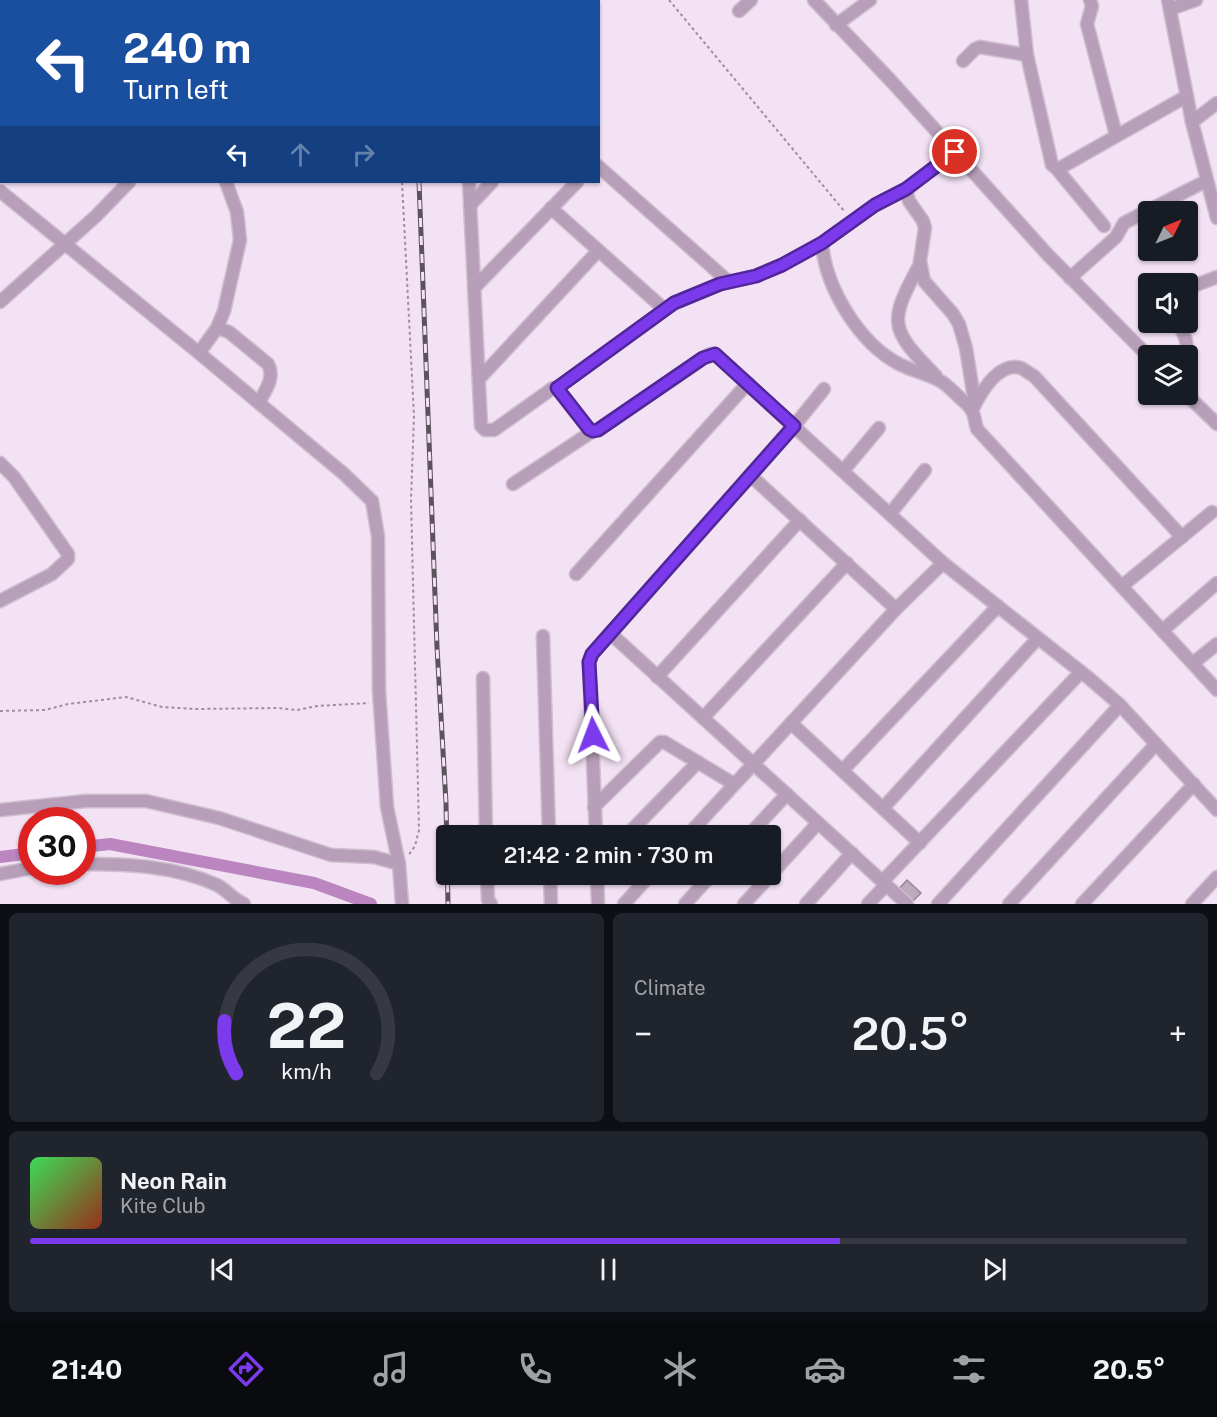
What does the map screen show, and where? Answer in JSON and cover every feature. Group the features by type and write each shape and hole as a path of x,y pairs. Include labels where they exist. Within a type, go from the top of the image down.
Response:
{"street":[{"path":"739,11 751,0"},
{"path":"814,0 893,83 1070,278 1138,346"},
{"path":"836,24 870,0"},
{"path":"1021,0 1027,55 1052,165 1104,226"},
{"path":"1090,0 1092,6 1087,24 1116,135"},
{"path":"1196,0 1169,4 1192,122 1217,218"},
{"path":"963,62 975,49 980,47 1027,55"},
{"path":"1056,168 1060,168 1187,96"},
{"path":"1192,122 1217,103"},
{"path":"469,183 481,426 489,431 494,430 553,388 557,388 664,309 699,291 756,276 782,265 822,243 875,205 906,189 955,152"},
{"path":"600,168 729,282"},
{"path":"1070,278 1116,237 1124,223 1206,181"},
{"path":"0,302 96,216 128,183"},
{"path":"200,352 218,328 240,240 237,212 226,183"},
{"path":"470,205 491,183"},
{"path":"474,288 576,183"},
{"path":"906,189 909,201 923,221 925,228 920,264 903,295 897,322 905,342 941,382 974,407"},
{"path":"0,192 200,352 344,474 372,501 378,536 380,702 387,807 399,864 402,900"},
{"path":"551,208 664,309"},
{"path":"822,243 823,258 832,284 863,336 874,348 899,364 941,382"},
{"path":"479,379 598,251"},
{"path":"920,264 926,285 953,314 959,324 966,348 977,429 1217,690"},
{"path":"1198,285 1217,278"},
{"path":"218,328 229,332 271,369 271,378 259,402"},
{"path":"513,484 710,354 715,354 943,563 1082,672 1120,705 1217,810"},
{"path":"974,407 990,381 1011,367 1021,368 1034,376 1182,537"},
{"path":"576,574 748,383"},
{"path":"557,388 593,431"},
{"path":"595,825 589,662 592,654 794,426 824,389"},
{"path":"1197,405 1217,424"},
{"path":"843,471 879,428"},
{"path":"0,463 21,487 68,554 68,560 52,574 0,601"},
{"path":"890,514 924,470"},
{"path":"750,475 896,609"},
{"path":"1122,586 1212,512"},
{"path":"657,677 800,520"},
{"path":"703,718 847,563"},
{"path":"697,825 896,609 943,563"},
{"path":"1163,630 1217,583"},
{"path":"843,770 998,606"},
{"path":"610,633 907,904"},
{"path":"543,636 549,825"},
{"path":"884,807 1038,638"},
{"path":"1193,663 1217,644"},
{"path":"868,904 920,843 1082,672"},
{"path":"483,678 486,825"},
{"path":"938,904 1120,705"},
{"path":"791,723 884,807 920,843"},
{"path":"594,807 660,742 664,742 734,784"},
{"path":"1009,904 1156,744"},
{"path":"637,825 698,762"},
{"path":"1082,904 1194,784"},
{"path":"758,825 787,794"},
{"path":"0,810 86,801 146,801 219,818 331,855 374,857 399,864"},
{"path":"744,904 818,823"},
{"path":"806,904 852,853"},
{"path":"96,864 132,865 173,870 221,887 233,899 244,904"},
{"path":"0,874 18,871"},
{"path":"1192,904 1217,877"},
{"path":"487,885 490,904"},
{"path":"550,885 551,904"},
{"path":"597,885 598,904"},
{"path":"624,904 641,885"},
{"path":"685,904 702,885"}],"path":[{"path":"669,0 853,221"},
{"path":"399,864 409,856 415,846 419,830 411,500 414,416 402,183"},
{"path":"0,711 45,710 68,704 126,697 162,707 195,709 278,708 297,710 317,706 380,702"}],"building":[{"path":"907,880 921,893 910,904 896,892"}],"waterway":[{"path":"96,846 110,844 314,883 371,904"},
{"path":"0,857 18,855"}],"railway":[{"path":"419,183 437,647 446,803 448,904"}],"route":[{"path":"593,735 589,662 592,654 794,426 715,354 703,358 598,430 589,429 557,388 674,303 699,291 756,276 782,265 822,243 875,205 906,189 955,152"}]}
